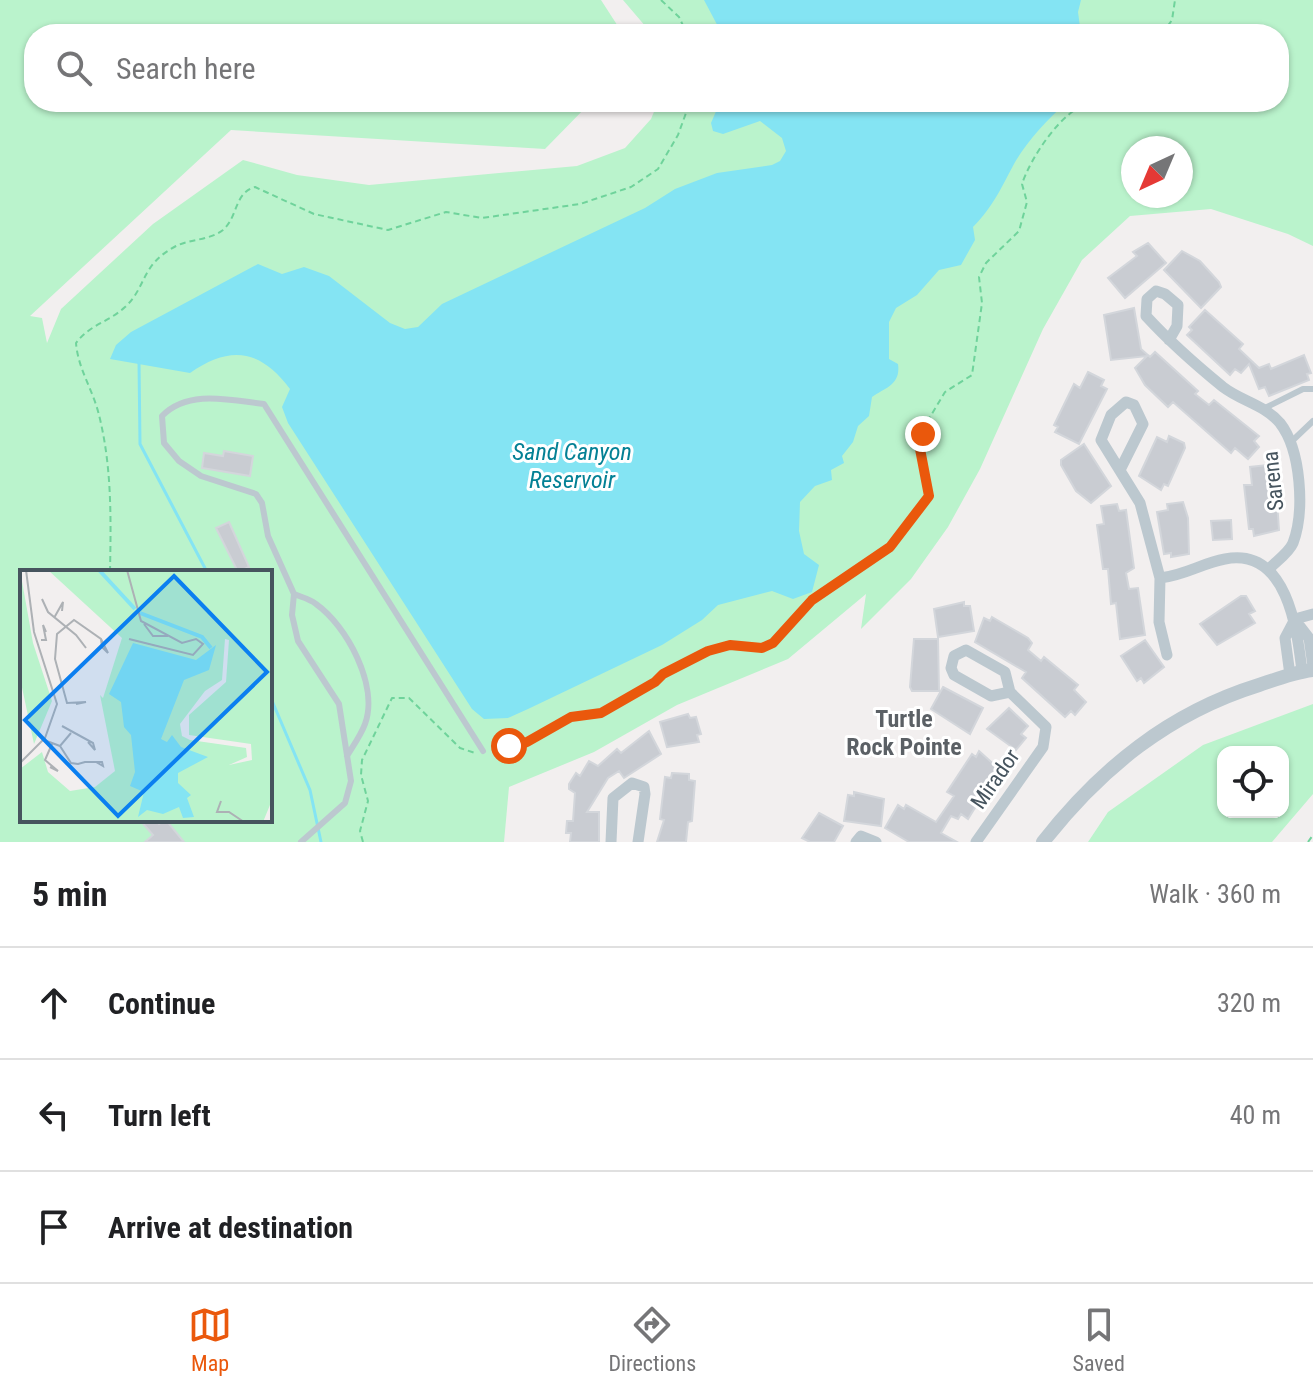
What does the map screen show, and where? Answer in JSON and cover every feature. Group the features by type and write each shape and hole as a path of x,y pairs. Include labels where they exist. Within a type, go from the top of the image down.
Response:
{"street":[{"name":"Sarena","path":"1169,340 1226,389 1265,408 1280,423 1291,442 1298,516 1292,546 1268,570"},
{"path":"1121,468 1143,424 1134,405 1126,402 1111,415 1101,440 1140,503 1160,578 1159,622 1167,655"},
{"path":"1160,578 1190,573 1234,558 1268,570 1285,592 1295,619 1309,638 1304,671"},
{"path":"1304,671 1285,638 1295,619 1313,614"},
{"path":"966,650 1005,672 1010,692 991,696 962,681 951,668 954,656 966,650"},
{"path":"1043,842 1098,777 1127,752 1184,716 1236,692 1304,671"},
{"name":"Mirador","path":"976,842 1046,740 1042,719 1010,692"},
{"path":"611,842 613,798 632,783 644,787 645,794 638,842"},
{"path":"856,842 861,836 876,842"}],"lane":[{"path":"1265,408 1303,389 1313,389"},
{"path":"301,842 345,803 351,781 345,759 339,704 319,679 298,641 292,615 294,594 268,536 262,503 256,494 201,476 179,461 164,443 162,416 171,406 207,398 264,404 483,751"},
{"path":"1291,442 1313,421"},
{"path":"294,594 315,603 332,619 361,663 369,689 366,722 345,759"}],"path":[{"path":"661,0 682,24"},
{"path":"1169,24 1175,0"},
{"path":"110,570 107,451 98,411 77,360 76,343 85,331 125,307 144,273 157,260 177,246 217,234 226,227 241,195 255,187 314,214 388,230 437,213 456,212 482,218 608,197 631,187 658,169 678,135 686,112"},
{"path":"363,842 360,831 368,801 361,775 362,760 392,698 403,697 416,703 466,752 527,742 571,717 601,713 655,682 663,674 708,651 730,645 762,648 773,643 812,600 890,547 929,496 920,441 927,422 945,392 972,375 982,303 979,277 986,263 1019,231 1027,202 1022,184 1033,158 1060,123 1075,112"},
{"path":"1308,842 1313,835"}],"green space":[{"path":"0,0 601,0 617,24 24,24 24,112 581,112 545,149 231,130 30,316 42,318 47,343 61,309 153,224 243,160 297,175 369,185 577,166 625,148 654,112 1289,112 1289,24 643,24 623,0 1313,0 1313,246 1288,234 1211,209 1130,216 1082,260 1043,329 980,469 948,527 911,579 861,629 866,594 788,659 677,705 594,752 509,787 504,842 0,842"},
{"path":"1313,704 1313,794 1272,842 1088,842 1108,812 1203,745"}],"water":[{"path":"704,0 1081,0 1080,24 717,24"},
{"name":"Sand Canyon Reservoir","path":"716,112 1057,112 1019,155 991,205 973,227 975,240 961,265 939,270 917,295 896,308 889,322 889,359 898,364 897,377 891,385 872,397 869,416 858,426 853,442 842,456 844,463 831,470 832,480 815,486 800,502 799,531 804,554 819,565 812,592 793,599 772,591 718,605 702,620 662,645 508,718 484,719 472,709 288,423 282,407 290,389 279,376 256,359 244,356 218,358 190,373 110,359 116,345 131,332 258,264 282,274 304,267 329,276 390,323 405,329 418,327 442,304 645,208 675,189 717,173 772,165 780,161 786,151 782,138 760,121 723,134 713,131 711,123"}],"building":[{"path":"1148,243 1166,263 1125,298 1108,278 1137,256 1133,252"},
{"path":"1182,251 1200,261 1221,287 1201,308 1164,270"},
{"path":"1134,308 1141,349 1150,357 1155,352 1198,391 1195,394 1209,405 1214,400 1259,436 1254,441 1259,447 1248,459 1235,448 1231,453 1173,402 1168,407 1145,385 1135,368 1147,356 1111,360 1104,315"},
{"path":"1205,310 1243,344 1239,349 1259,368 1269,364 1271,369 1304,355 1311,373 1307,374 1309,380 1269,396 1265,387 1259,389 1249,364 1241,373 1235,369 1230,375 1187,335 1192,330 1189,327"},
{"path":"1088,372 1104,380 1101,386 1107,389 1079,444 1055,432 1058,427 1054,425 1074,384 1080,388"},
{"path":"1169,436 1184,443 1185,448 1168,486 1164,484 1161,490 1139,476 1157,437 1167,442"},
{"path":"1084,444 1111,486 1091,503 1076,491 1061,465 1061,460"},
{"path":"224,451 253,456 250,476 202,468 204,453 223,456"},
{"path":"1267,465 1267,473 1275,473 1279,530 1254,536 1253,529 1249,529 1244,485 1252,485 1250,467"},
{"path":"1183,502 1188,518 1189,554 1171,557 1171,553 1164,554 1157,512 1168,510 1167,504"},
{"path":"1117,504 1119,511 1126,510 1134,568 1126,573 1129,589 1138,588 1145,635 1120,639 1116,603 1111,604 1108,569 1103,569 1097,525 1104,524 1101,506"},
{"path":"1231,520 1232,539 1213,540 1211,521"},
{"path":"229,522 249,567 237,570 216,528"},
{"path":"1241,596 1246,596 1255,611 1249,614 1255,623 1217,645 1200,624"},
{"path":"964,602 964,606 970,606 974,631 938,637 934,609"},
{"path":"992,617 1028,638 1032,643 1028,650 1041,661 1044,657 1078,685 1074,690 1086,702 1075,715 1071,711 1065,717 1022,678 1026,672 975,642 984,618 990,621"},
{"path":"914,639 938,639 939,691 912,691 910,687"},
{"path":"1145,640 1164,667 1144,683 1141,678 1137,681 1121,656"},
{"path":"943,687 983,708 970,734 931,709"},
{"path":"1009,708 1028,726 1021,734 1026,738 1016,750 987,729"},
{"path":"688,714 690,718 696,717 701,734 697,735 699,742 667,747 660,722"},
{"path":"649,731 661,754 624,778 619,771 608,778 587,812 599,812 599,842 570,842 571,833 566,833 567,821 573,821 575,793 569,789 569,784 576,773 580,776 589,761 598,766 617,749 621,753"},
{"path":"979,751 999,769 968,819 961,814 958,819 951,816 941,833 957,842 909,842 885,828 898,805 904,809 906,805 936,822 954,796 947,792 972,754 976,757"},
{"path":"672,773 689,774 689,780 695,781 692,821 688,822 686,842 657,842 664,820 660,819 665,777 671,778"},
{"path":"854,792 884,799 881,826 844,821 848,795 854,796"},
{"path":"819,813 843,826 834,842 810,842 802,838"},
{"path":"142,822 168,822 184,842 145,842 153,835"}],"waterway":[{"path":"139,361 140,444 206,570"},
{"path":"272,701 310,790 321,842"}],"district":[{"name":"Turtle Rock Pointe","path":"904,733"}],"route":[{"path":"509,746 527,742 571,717 601,713 655,682 663,674 708,651 730,645 762,648 773,643 812,600 890,547 924,503 930,492 920,449 923,434"}]}
